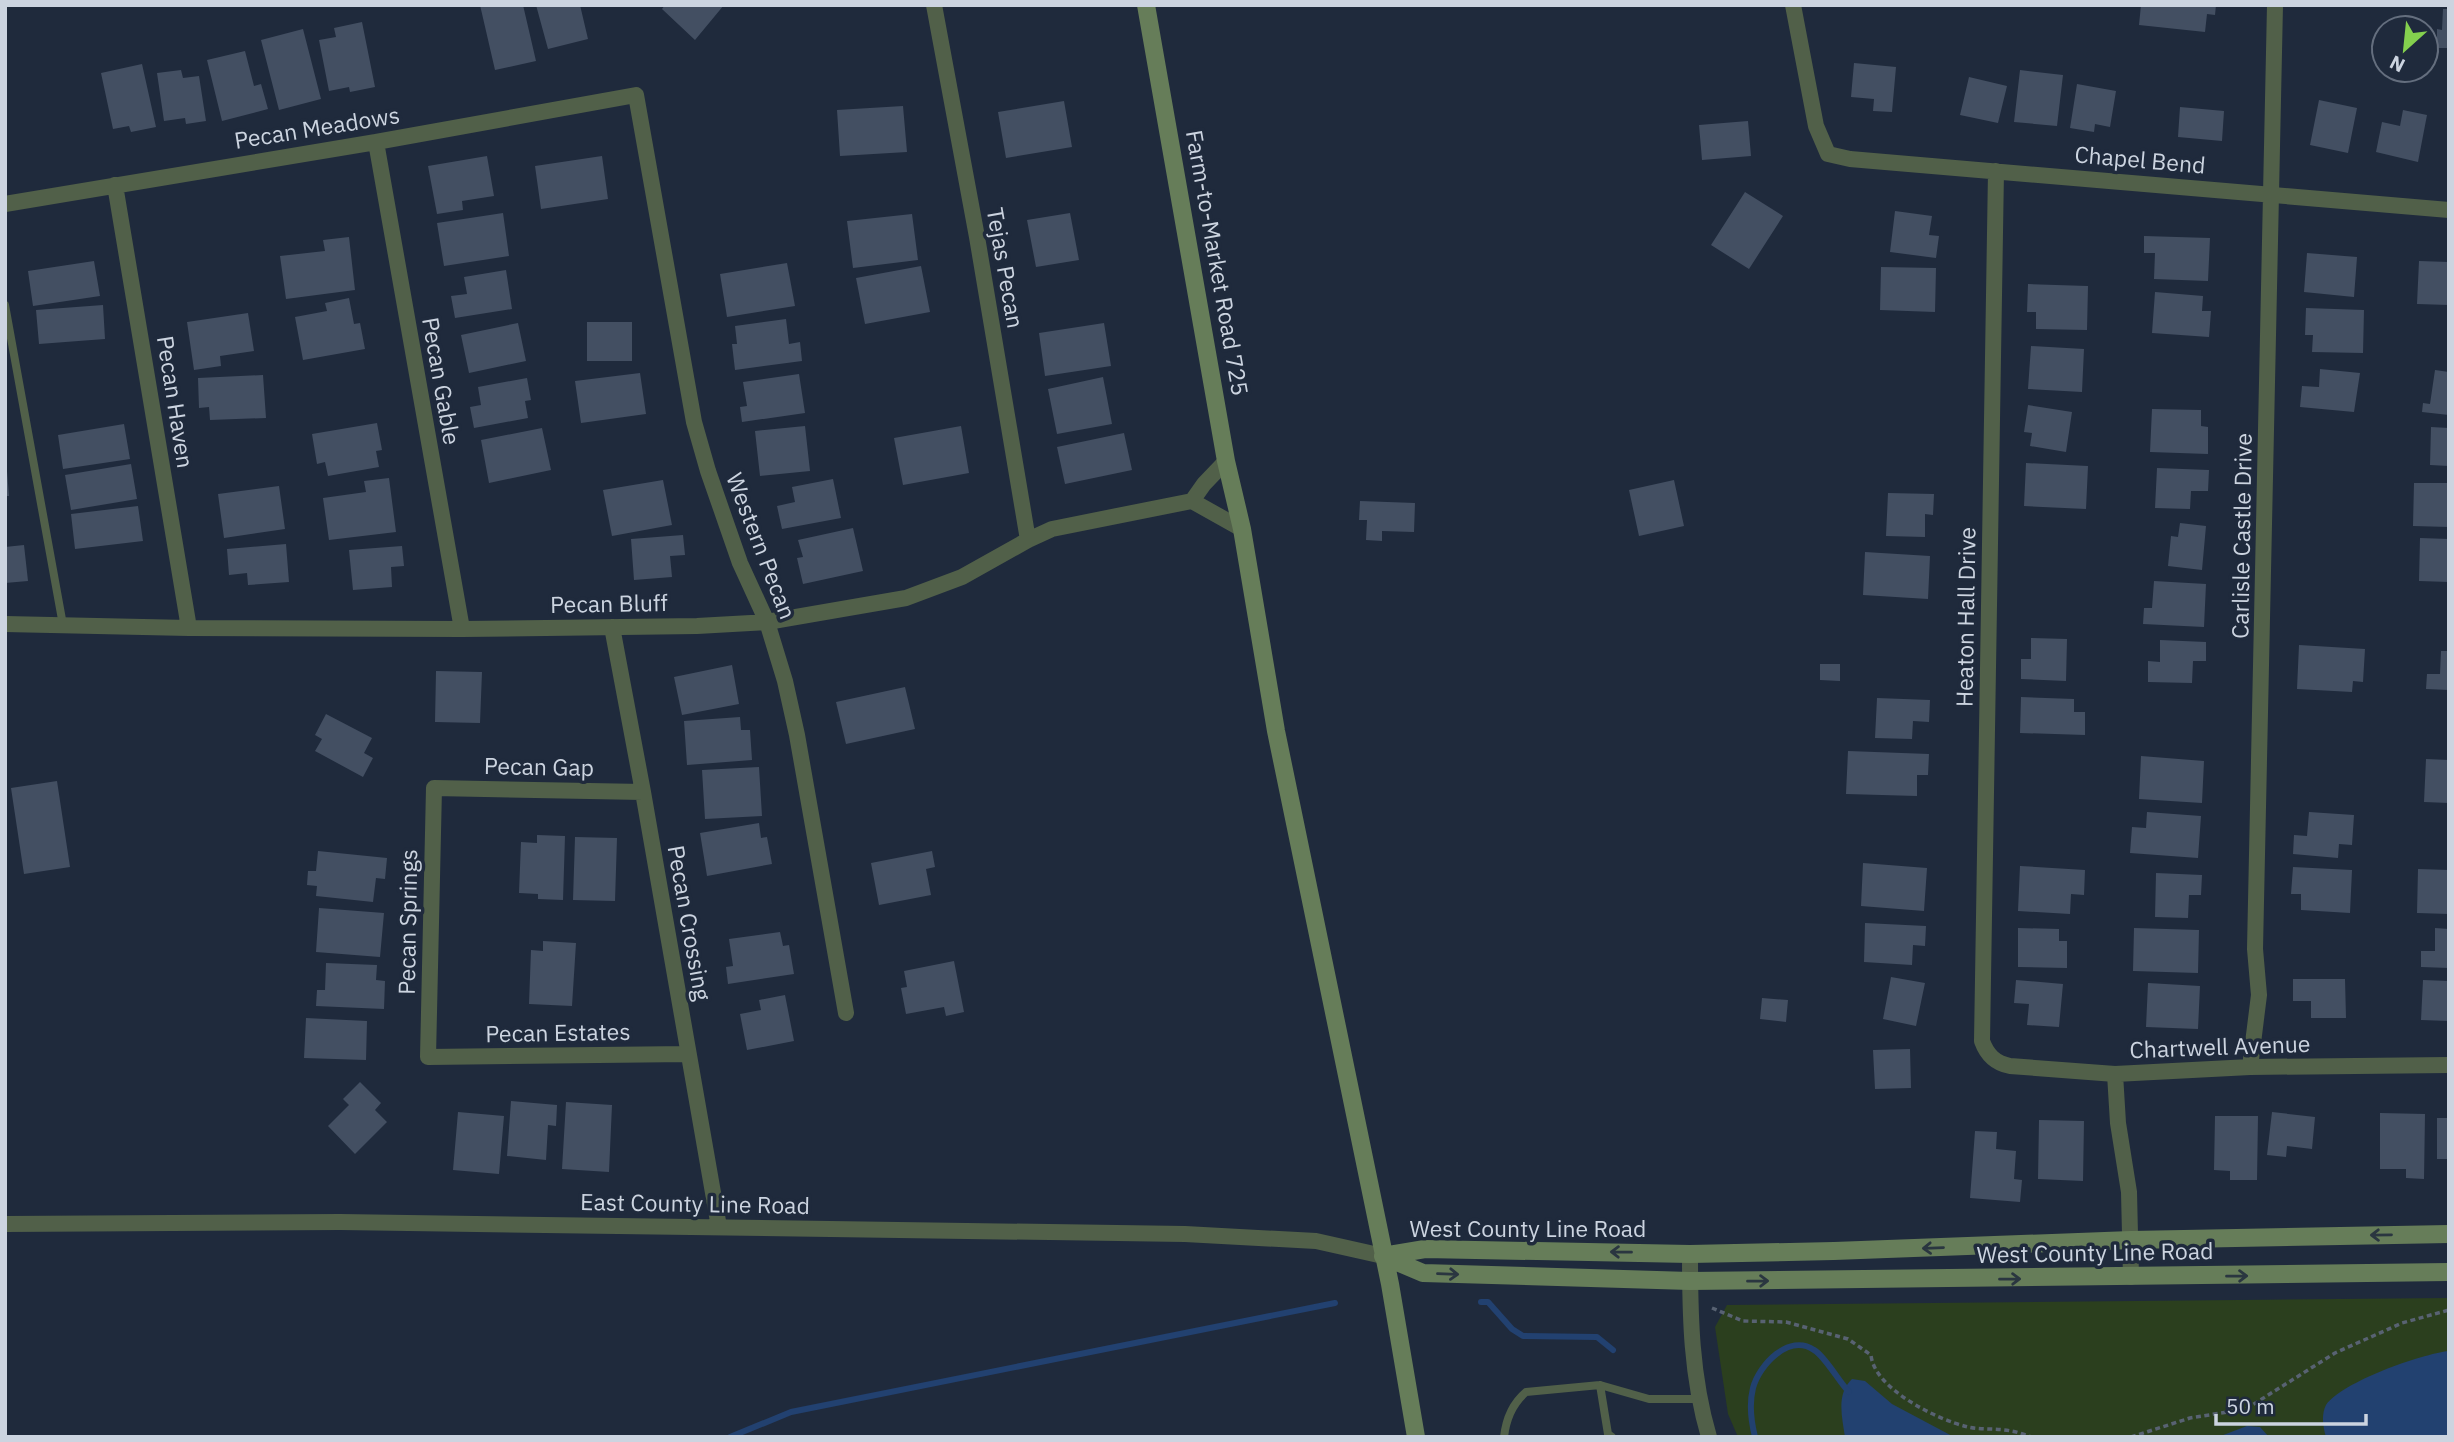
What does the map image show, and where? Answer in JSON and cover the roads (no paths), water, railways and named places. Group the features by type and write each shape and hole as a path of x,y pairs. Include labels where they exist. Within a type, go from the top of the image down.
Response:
{"main road":[{"name":"Farm-to-Market Road 725","path":"1146,5 1226,461 1242,529 1276,731 1401,1342 1416,1437"},
{"name":"West County Line Road","path":"1383,1256 1425,1249 1690,1254 2131,1240 2449,1234"},
{"name":"West County Line Road","path":"1383,1256 1423,1273 1690,1282 2449,1272"}],"street":[{"name":"Tejas Pecan","path":"934,5 977,237 1028,540"},
{"name":"Chapel Bend","path":"1793,5 1816,126 1828,154 1850,159 2449,210"},
{"name":"Carlisle Castle Drive","path":"2250,1067 2259,995 2255,949 2275,5"},
{"name":"Pecan Meadows","path":"5,204 636,95"},
{"name":"Western Pecan","path":"636,95 694,422 740,563 767,622 785,681 846,1013"},
{"name":"Pecan Gable","path":"376,142 461,629"},
{"name":"Heaton Hall Drive","path":"1995,1060 1988,1054 1982,1041 1996,171"},
{"name":"Pecan Haven","path":"115,185 189,628"},
{"path":"1226,461 1192,501 1242,529"},
{"name":"Pecan Bluff","path":"5,624 461,629 767,622 906,598 962,577 1052,529 1192,501"},
{"name":"Pecan Crossing","path":"612,627 719,1227"},
{"name":"Pecan Gap","path":"434,788 643,792"},
{"name":"Pecan Springs","path":"428,1057 434,788"},
{"name":"Pecan Estates","path":"428,1057 688,1054"},
{"name":"Chartwell Avenue","path":"1995,1060 2019,1068 2115,1074 2250,1067 2449,1065"},
{"path":"2115,1074 2118,1123 2129,1192 2131,1278"},
{"name":"East County Line Road","path":"5,1224 340,1222 1185,1234 1316,1241 1383,1256"},
{"path":"1690,1254 1690,1323 1698,1399 1709,1437"}],"lane":[{"path":"5,305 63,625"},
{"path":"1504,1437 1507,1420 1517,1399 1526,1392 1600,1385 1649,1399 1698,1399"},
{"path":"1600,1385 1608,1434 1612,1437"}],"water":[{"path":"2449,1351 2449,1437 2326,1437 2323,1413 2326,1405 2335,1396 2383,1370 2420,1357"},
{"path":"1852,1379 1865,1381 1892,1404 1954,1437 1845,1437 1842,1399"},
{"path":"2247,1426 2260,1427 2269,1437 2218,1437"}],"waterway":[{"path":"1481,1302 1488,1302 1512,1329 1523,1336 1597,1337 1613,1350"},
{"path":"730,1437 791,1412 1335,1303"},
{"path":"1755,1437 1751,1400 1756,1379 1768,1361 1785,1348 1804,1346 1814,1350 1849,1392"}]}
